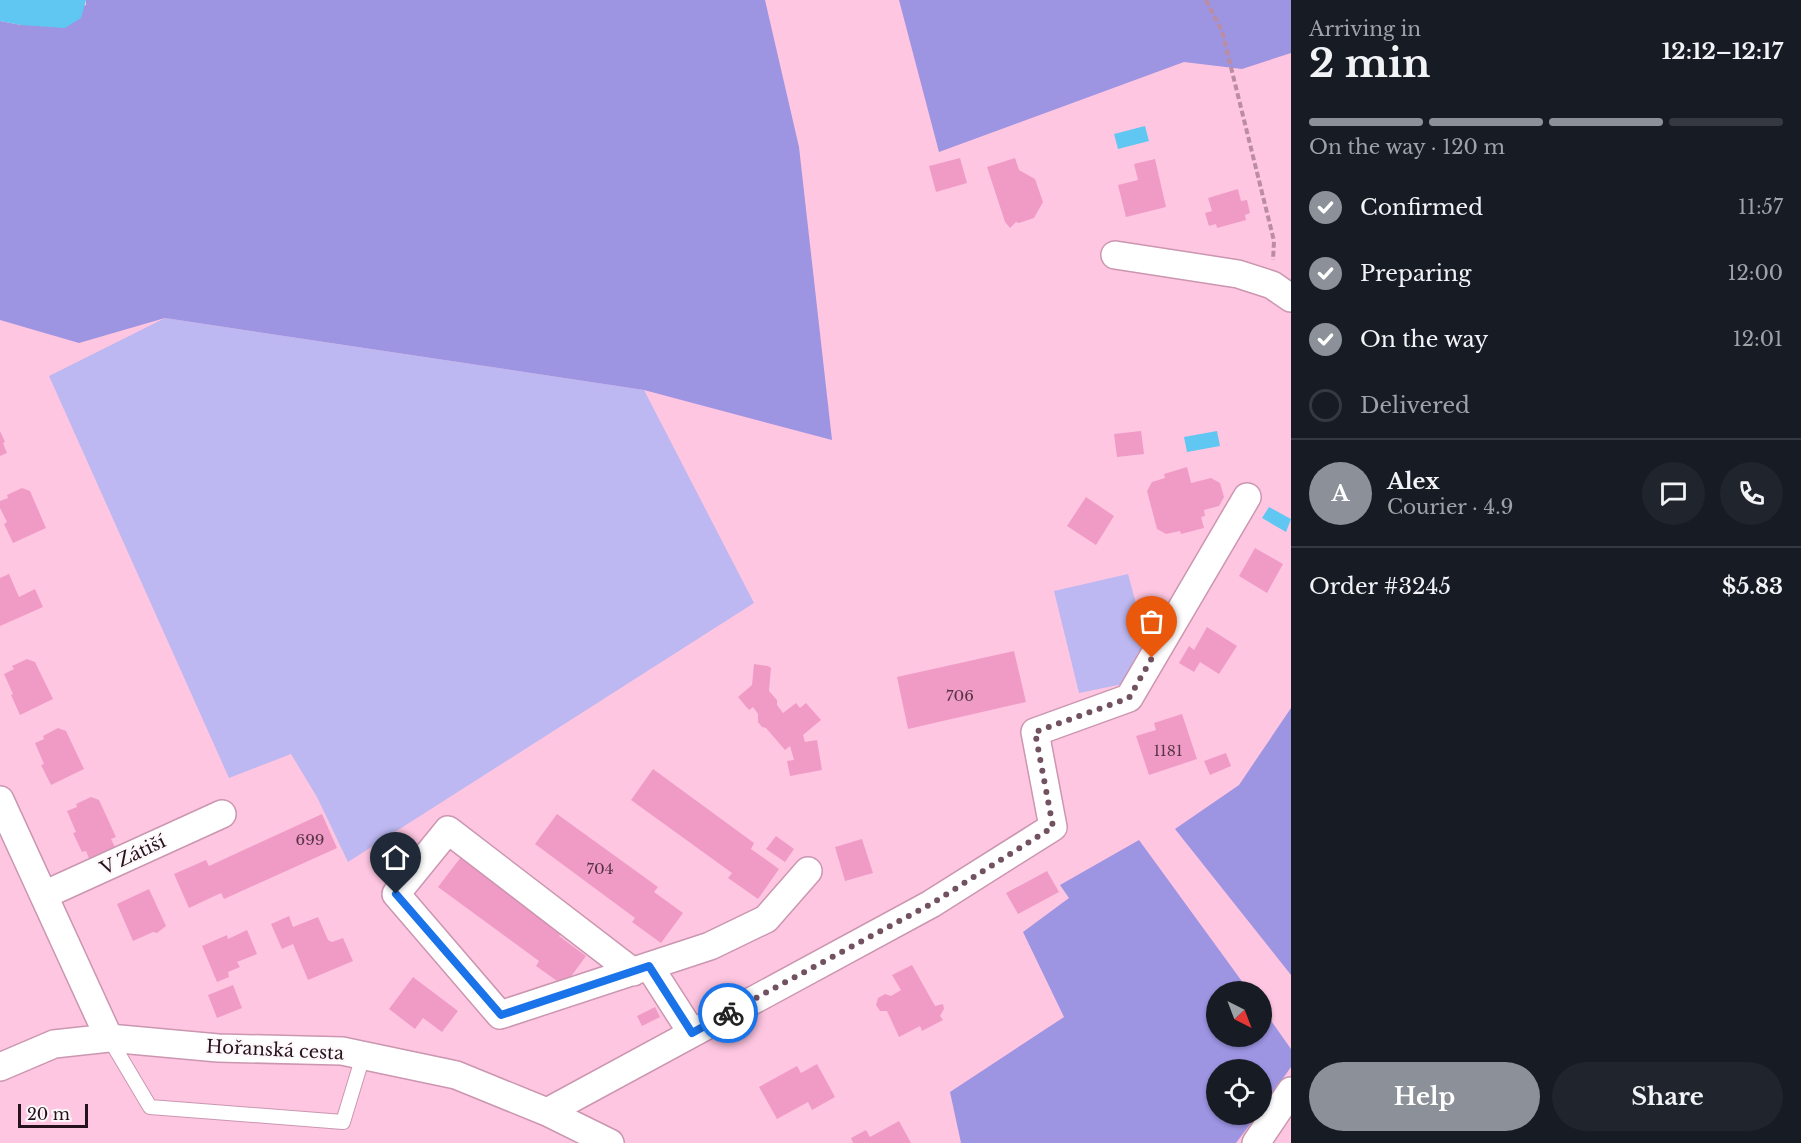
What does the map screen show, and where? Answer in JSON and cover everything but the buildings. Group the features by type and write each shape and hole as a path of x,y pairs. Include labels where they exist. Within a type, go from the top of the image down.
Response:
{"street":[{"path":"1115,255 1238,274 1281,292"},
{"path":"547,1112 931,904 1053,827 1035,732 1129,698 1247,497"},
{"path":"0,800 109,1038"},
{"name":"V Zátiší","path":"44,895 222,814"},
{"path":"692,1033 641,969 448,830 396,894 501,1015 641,969 710,946 766,919 808,871"},
{"name":"Hořanská cesta","path":"0,1067 54,1044 109,1038 218,1048 342,1051 456,1075 547,1112 610,1143"},
{"path":"1256,1143 1291,1091"}],"lane":[{"path":"109,1038 150,1107 343,1122 363,1056"}],"path":[{"path":"1206,0 1222,31 1274,241 1281,292"}],"shaded area":[{"path":"86,0 765,0 799,147 832,440 644,390 165,318 79,343 0,320 0,21 21,25 86,5"},
{"path":"899,0 1291,0 1291,53 1242,69 1184,62 939,152"},
{"path":"165,318 644,390 754,603 348,862 317,797 291,754 229,778 49,376"},
{"path":"1128,574 1148,647 1133,682 1079,693 1054,591"},
{"path":"1291,708 1291,975 1175,829 1239,785"},
{"path":"1139,840 1242,981 1206,981 1206,1047 1272,1047 1272,1022 1291,1049 1291,1067 1272,1094 1272,1059 1206,1059 1206,1125 1250,1125 1236,1143 961,1143 950,1092 1064,1017 1023,932 1069,898 1060,885"}],"water":[{"path":"0,0 86,0 81,18 65,28 0,21"},
{"path":"1145,126 1149,141 1118,149 1114,134"},
{"path":"1217,431 1220,446 1187,452 1184,437"},
{"path":"1269,507 1291,519 1286,532 1262,518"}],"way so far":[{"path":"728,1013 931,904 1053,827 1035,732 1129,698 1152,658"}],"route":[{"path":"396,894 501,1015 649,966 692,1033 728,1013"}]}
